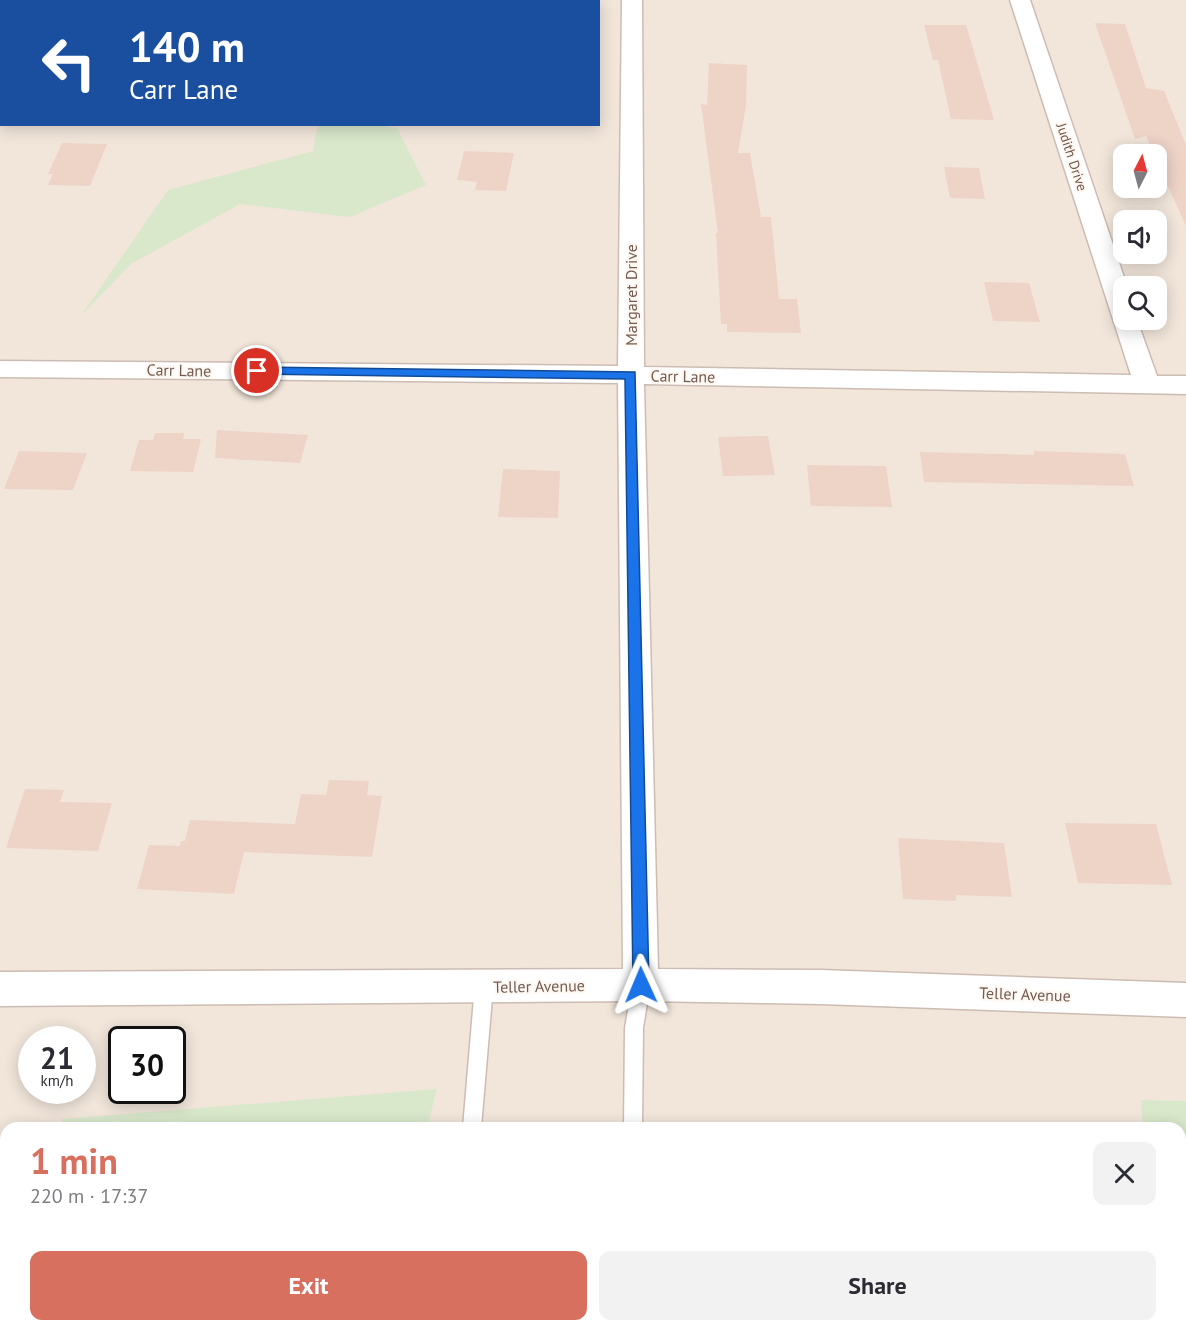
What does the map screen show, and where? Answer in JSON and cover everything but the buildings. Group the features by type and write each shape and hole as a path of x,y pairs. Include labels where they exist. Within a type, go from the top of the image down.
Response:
{"street":[{"name":"Margaret Drive","path":"632,0 631,375 641,985"},
{"name":"Judith Drive","path":"1020,0 1113,281"},
{"path":"1128,330 1147,385"},
{"name":"Carr Lane","path":"0,369 631,375 1186,386"},
{"name":"Teller Avenue","path":"0,989 641,985 832,987 1186,1000"}],"lane":[{"path":"633,1122 634,1028 641,985"},
{"path":"473,1122 484,986"}],"shaded area":[{"path":"600,0 1186,0 1186,1122 0,1122 0,126 600,126"}],"green space":[{"path":"318,126 397,128 426,185 350,217 240,204 131,264 80,317 168,190 313,151"},
{"path":"437,1089 429,1122 62,1122 62,1119"},
{"path":"1141,1100 1186,1101 1186,1122 1143,1122"}],"route":[{"path":"257,371 631,375 641,985"}]}
